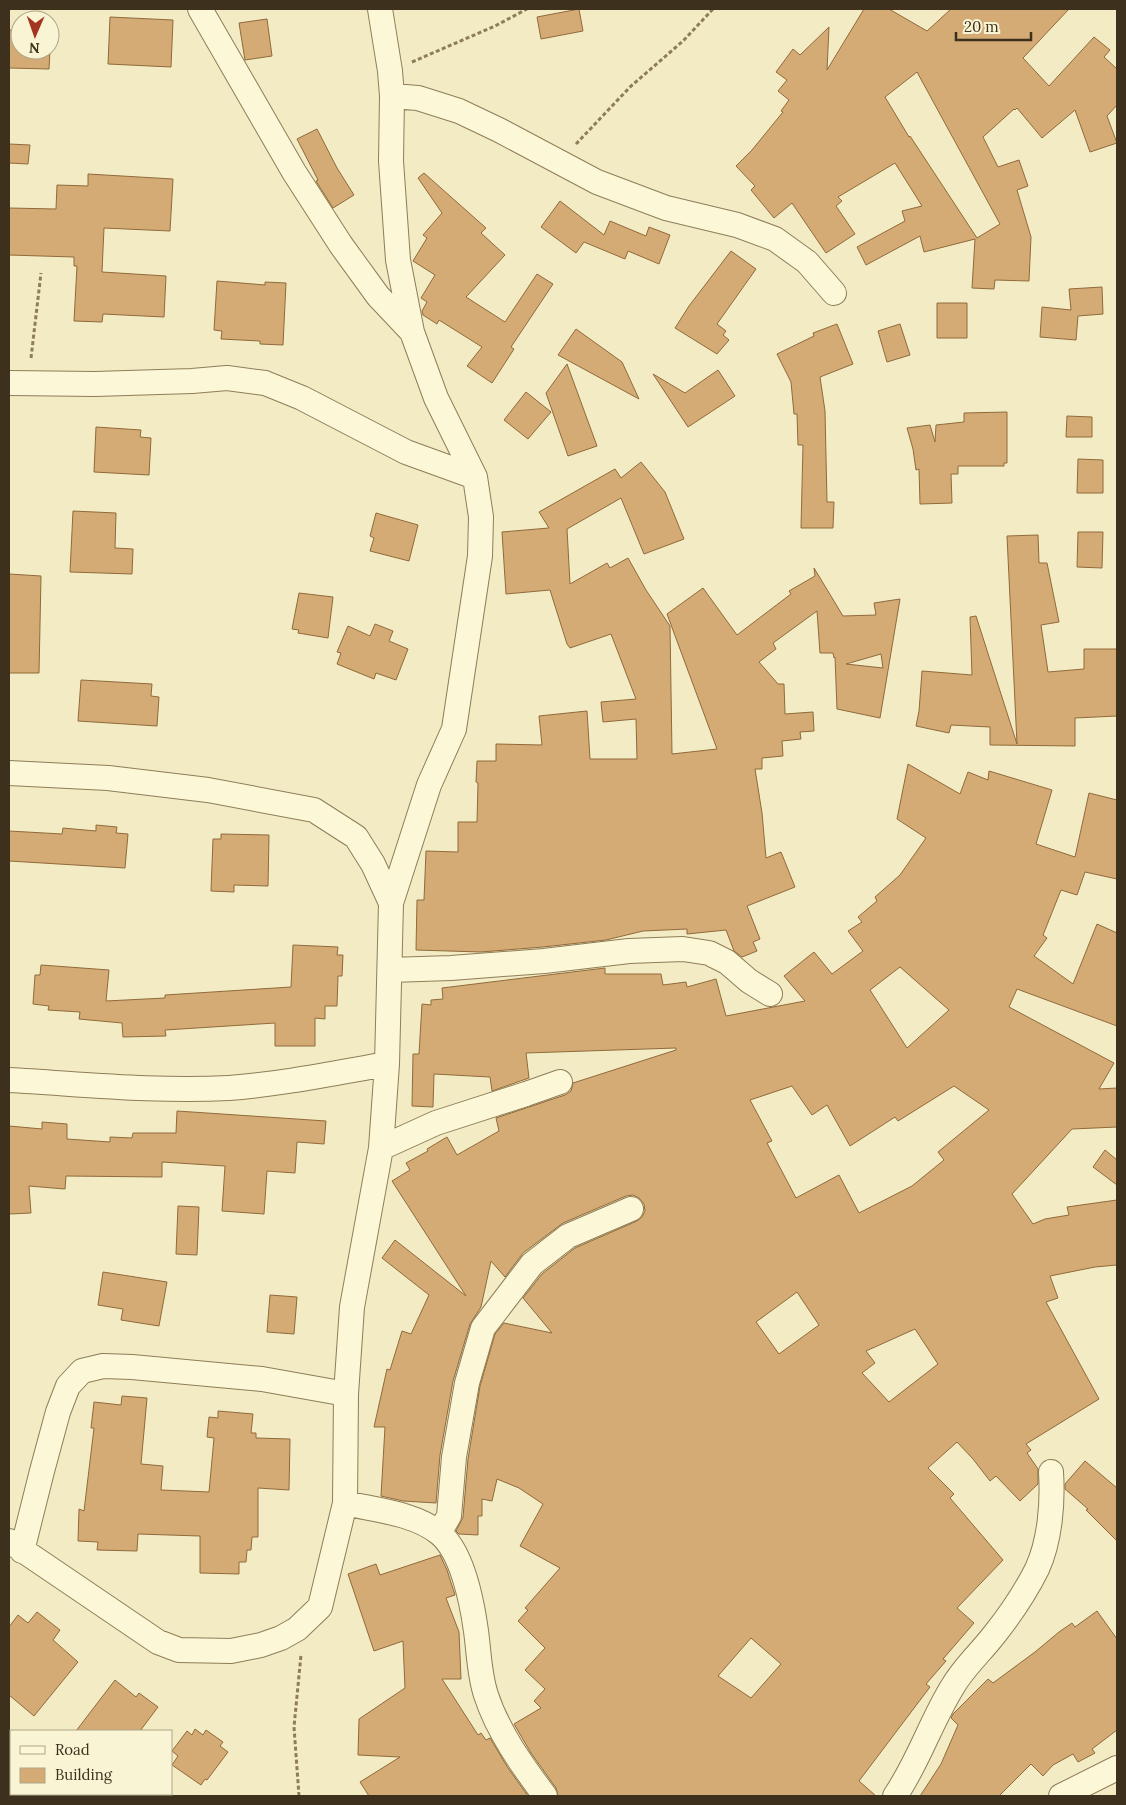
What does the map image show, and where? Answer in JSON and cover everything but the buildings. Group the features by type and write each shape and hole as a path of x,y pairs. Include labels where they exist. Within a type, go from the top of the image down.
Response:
{"street":[{"path":"200,9 294,172 341,245 378,296 412,332"},
{"path":"346,1394 270,1380 132,1366 104,1366 82,1370 68,1386 58,1412 42,1471 16,1546 158,1642 179,1650 231,1651 261,1645 281,1638 297,1629 320,1607 345,1503 346,1394 352,1307 381,1148 388,1064 391,903 428,785 454,729 480,556 481,517 476,477 436,398 412,332 398,260 391,161 392,96 380,9"},
{"path":"392,96 418,98 459,111 597,182 666,208 737,225 775,239 807,262 834,293"},
{"path":"18,383 105,384 227,378 265,383 302,398 406,452 476,477"},
{"path":"9,774 108,778 208,790 314,810 356,837 374,864 391,903"},
{"path":"390,970 451,968 544,961 630,951 684,949 709,953 727,962 750,981 770,994"},
{"path":"9,1080 164,1089 231,1088 296,1080 388,1064"},
{"path":"381,1148 436,1123 560,1082"},
{"path":"440,1533 449,1516 454,1457 467,1383 483,1328 532,1264 568,1236 631,1209"},
{"path":"895,1796 914,1766 954,1685 993,1637 1022,1596 1038,1567 1049,1525 1052,1497 1051,1472"},
{"path":"345,1503 396,1514 418,1521 440,1533 450,1544 462,1573 470,1602 486,1694 508,1742 545,1796"},
{"path":"1061,1796 1117,1768"}],"path":[{"path":"390,71 447,48 527,9"},
{"path":"558,162 630,87 684,42 713,9"},
{"path":"18,383 41,273"},
{"path":"299,1796 294,1727 301,1652"}]}
